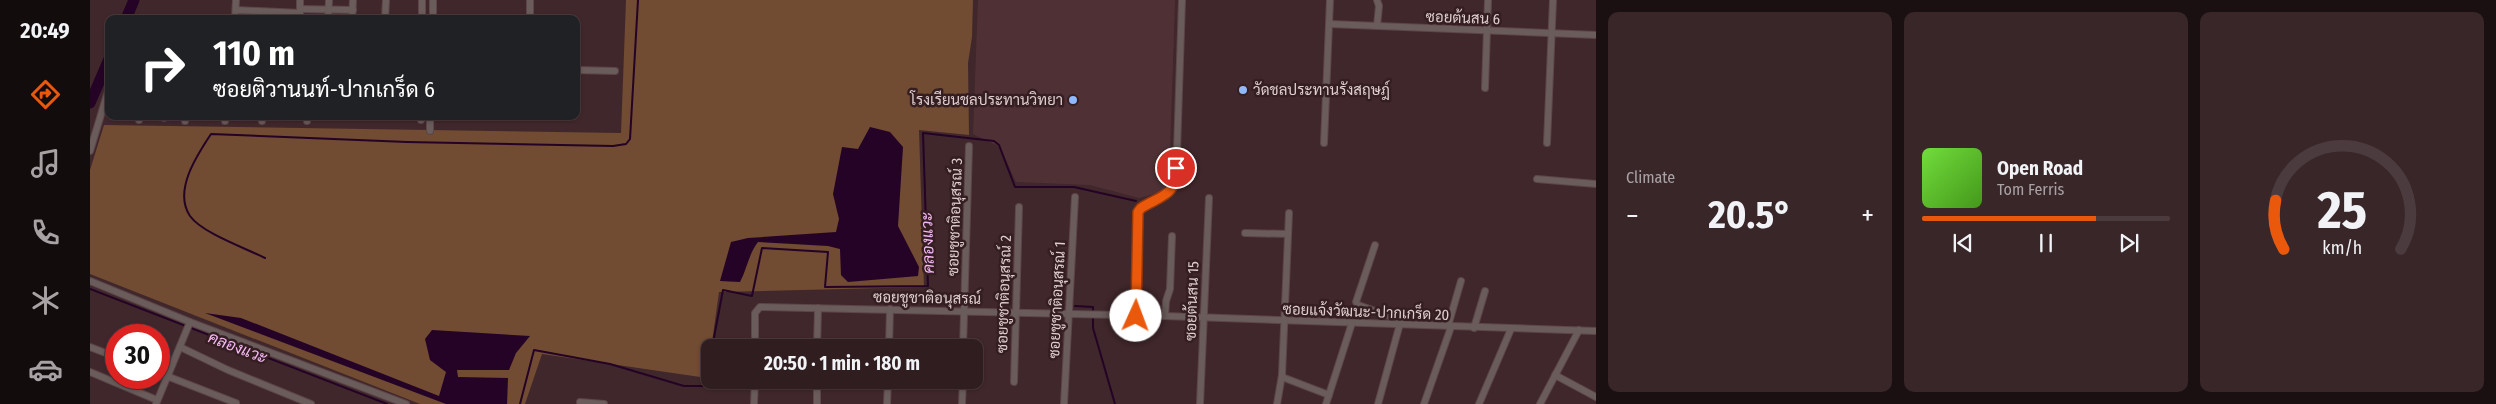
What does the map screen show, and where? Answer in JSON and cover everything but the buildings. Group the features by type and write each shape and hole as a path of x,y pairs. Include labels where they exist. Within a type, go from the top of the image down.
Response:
{"street":[{"path":"235,15 236,0"},
{"path":"300,0 300,14"},
{"path":"328,15 329,0"},
{"path":"352,15 353,0"},
{"path":"384,15 386,0"},
{"path":"422,0 422,15"},
{"path":"433,0 433,15"},
{"path":"530,0 530,15"},
{"path":"1136,316 1139,210 1169,193 1176,180 1182,0"},
{"path":"1324,143 1330,0"},
{"path":"1377,0 1379,6 1377,26"},
{"path":"1486,88 1488,0"},
{"path":"1548,143 1553,0"},
{"path":"236,10 300,14 328,10 353,10"},
{"name":"ซอยต้นสน 6","path":"1330,24 1487,32 1596,35"},
{"path":"580,70 615,71"},
{"path":"90,151 105,101"},
{"path":"430,120 430,131"},
{"name":"ซอยชูชาติอนุสรณ์ 3","path":"963,339 969,146"},
{"path":"1537,179 1596,184"},
{"name":"ซอยชูชาติอนุสรณ์ 1","path":"1064,404 1075,198"},
{"name":"ซอยต้นสน 15","path":"1200,404 1209,198"},
{"name":"ซอยชูชาติอนุสรณ์ 2","path":"1014,382 1019,207"},
{"path":"1277,404 1282,377 1289,213"},
{"path":"1245,232 1288,234"},
{"path":"1165,316 1166,301 1170,289 1172,236"},
{"path":"1375,245 1356,302 1358,305 1401,320 1378,404"},
{"path":"90,281 189,325 406,404"},
{"path":"1424,404 1449,327 1461,282"},
{"path":"1474,328 1485,292"},
{"path":"818,308 818,339"},
{"name":"ซอยชูชาติอนุสรณ์","path":"755,339 756,309 890,309 1136,316"},
{"path":"888,339 890,309"},
{"name":"ซอยแจ้งวัฒนะ-ปากเกร็ด 20","path":"1136,316 1596,331"},
{"path":"1326,404 1352,323"},
{"path":"170,369 189,325"},
{"path":"1479,404 1511,329"},
{"path":"1540,404 1579,330"},
{"path":"90,347 105,353"},
{"path":"180,347 228,370 311,404"},
{"path":"90,372 157,402 162,389"},
{"path":"1555,375 1596,397"},
{"path":"170,377 236,404"},
{"path":"1282,377 1329,394"},
{"path":"754,404 755,389"},
{"path":"817,389 817,404"},
{"path":"887,404 888,389"},
{"path":"962,404 963,389"},
{"path":"580,402 604,404"}],"shaded area":[{"path":"626,0 973,0 972,37 968,63 969,135 919,130 924,287 719,292 712,339 701,339 701,377 542,354 525,404 420,404 90,274 90,170 104,125 621,133"},
{"name":"โรงเรียนชลประทานวิทยา","path":"978,0 1175,0 1169,181 1162,192 1139,198 1090,185 1016,182 1000,147 973,134"},
{"path":"870,127 890,132 903,147 898,226 919,267 918,276 848,282 841,275 840,249 828,246 758,242 752,251 740,282 720,281 731,242 748,238 836,232 839,219 833,194 842,147 858,149"},
{"path":"205,313 241,318 439,396 446,372 430,360 425,339 432,330 530,336 516,353 509,370 457,370 458,377 508,378 507,404 446,404"}],"waterway":[{"path":"128,15 134,0"},
{"path":"265,258 224,240 204,228 190,216 185,206 185,185 199,152 211,134 407,142 613,146 626,144 630,139 638,0"},
{"path":"90,103 105,68"},
{"name":"คลองแวะ","path":"714,339 723,290 752,296 762,248 828,252 825,287 928,286 923,133 994,141 999,145 1015,187 1074,187 1136,201"},
{"name":"คลองแวะ","path":"90,289 387,404"},
{"name":"คลองแวะ","path":"1075,306 1093,307 1093,312"},
{"name":"คลองแวะ","path":"1093,317 1093,328 1115,404"},
{"name":"คลองแวะ","path":"520,404 534,350 610,364 684,386 701,386"}],"place":[{"name":"วัดชลประทานรังสฤษฎ์","path":"1243,90"},
{"name":"โรงเรียนชลประทานวิทยา","path":"1073,100"}],"route":[{"path":"1136,316 1138,212 1150,202 1169,193 1176,180 1176,168"}]}
